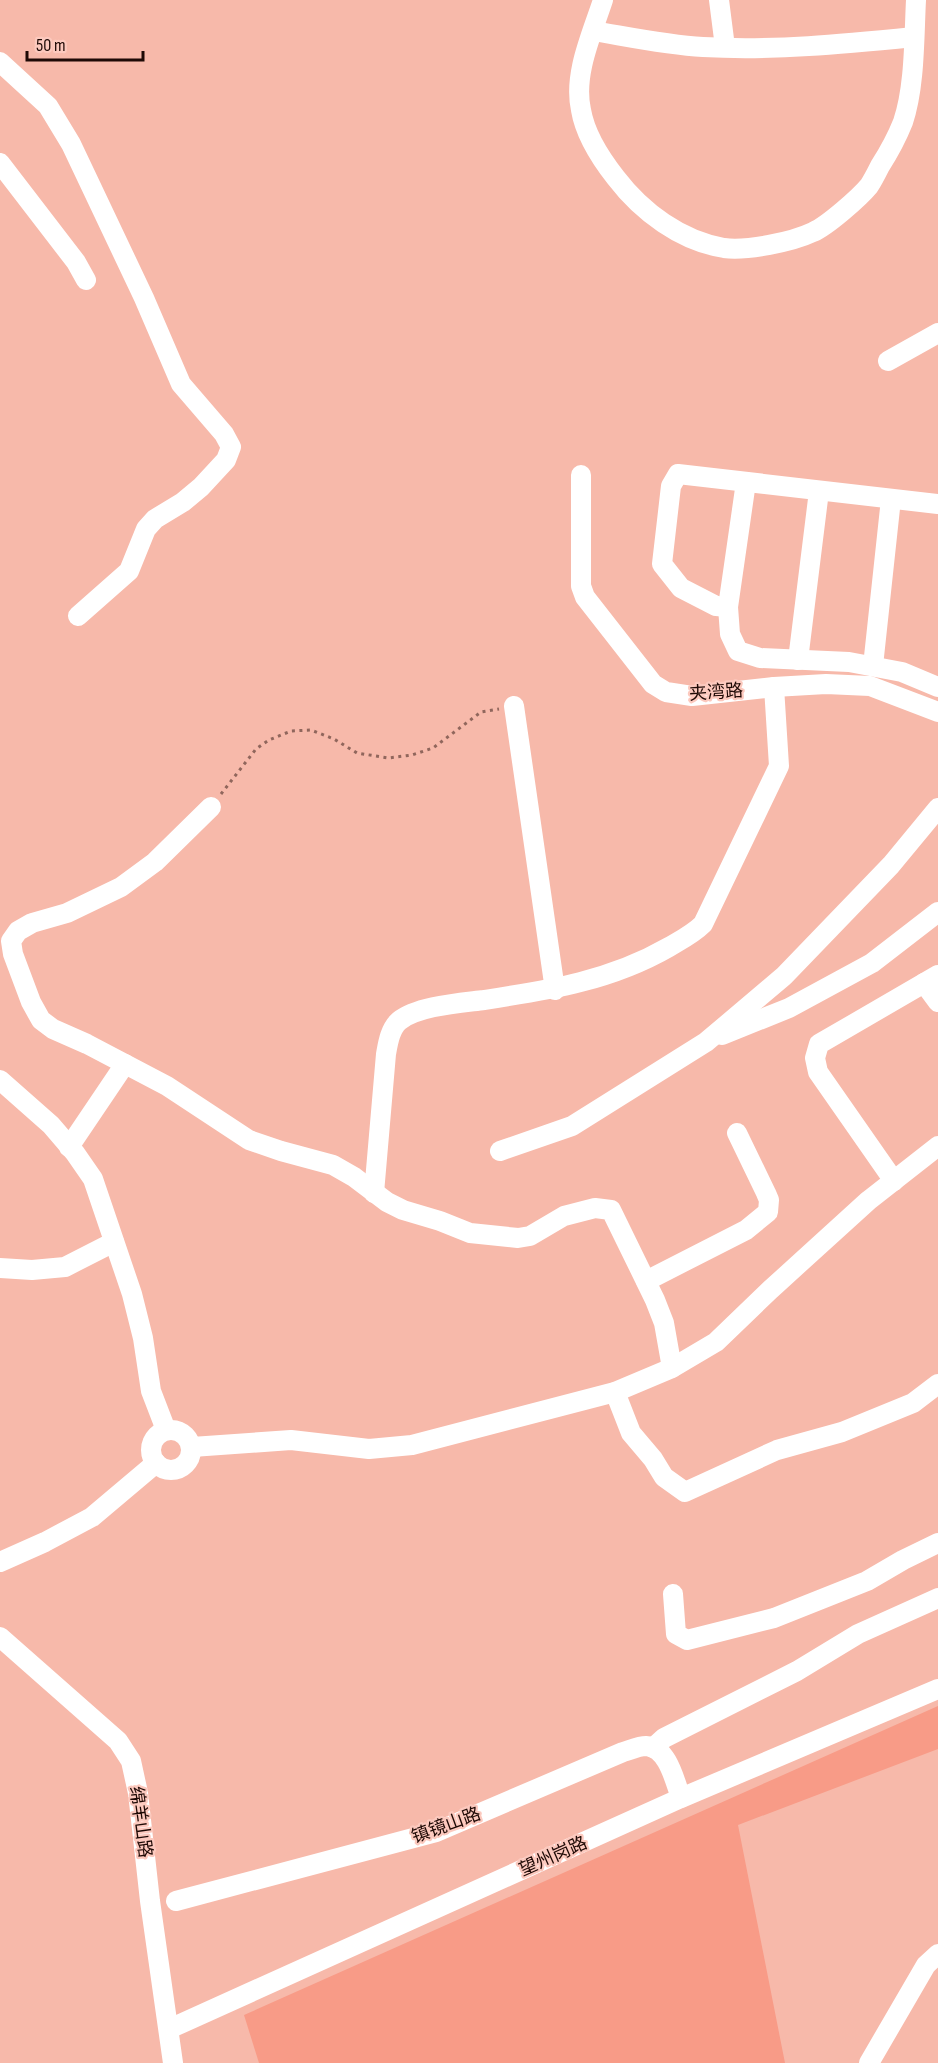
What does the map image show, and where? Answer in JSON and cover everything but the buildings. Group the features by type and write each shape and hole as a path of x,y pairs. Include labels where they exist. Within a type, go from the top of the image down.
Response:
{"street":[{"path":"603,0 579,79 580,110 593,143 629,195 655,218 690,237 725,248 771,245 814,232 842,211 869,186 903,121 913,68 916,0"},
{"path":"719,0 725,47"},
{"path":"593,31 701,47 770,48 835,45 914,37"},
{"path":"0,62 48,106 71,144 144,297 181,384 224,434 231,447 226,460 201,487 183,502 155,519 146,529 129,571 78,616"},
{"path":"0,163 86,280"},
{"path":"888,361 938,333"},
{"path":"728,607 716,606 681,588 662,564 671,486 678,474 938,504"},
{"name":"夹湾路","path":"581,475 581,586 585,597 653,684 666,692 692,696 826,684 870,686 938,712"},
{"path":"746,482 728,607 730,634 738,651 760,658 849,662 873,666 902,672 938,687"},
{"path":"798,660 819,491"},
{"path":"873,666 891,499"},
{"path":"374,1193 386,1054 390,1034 399,1021 425,1009 555,990 598,978 652,957 693,933 703,924 779,766 774,687"},
{"path":"514,706 555,990"},
{"path":"211,807 155,862 121,887 67,913 32,923 18,931 11,941 16,964 41,1020 53,1029 167,1086 249,1140 333,1165 354,1177 387,1202 403,1210 470,1233 518,1238 530,1236 564,1216 595,1208 610,1210 646,1281 664,1323 672,1368"},
{"path":"501,1151 572,1126 706,1042 784,976 891,865 938,808"},
{"path":"706,1042 789,1008 872,963 938,912"},
{"path":"894,1181 818,1072 815,1058 819,1044 931,979 938,1002"},
{"path":"69,1147 125,1064"},
{"path":"0,1080 51,1125 93,1179 137,1312 151,1390 166,1430"},
{"path":"646,1281 746,1230 768,1212 769,1200 737,1133"},
{"path":"192,1447 291,1440 369,1449 412,1444 615,1392 672,1368 716,1342 869,1200 938,1146"},
{"path":"0,1268 32,1270 65,1267 114,1242"},
{"path":"615,1392 631,1433 664,1477 685,1492 777,1450 842,1432 913,1403 938,1384"},
{"path":"166,1430 180,1431 190,1440 192,1447 189,1459 180,1468 168,1470 156,1463 152,1457 152,1444 160,1433 166,1430"},
{"path":"0,1562 45,1542 92,1517 156,1463"},
{"path":"673,1594 676,1634 687,1640 774,1618 867,1581 938,1543"},
{"path":"681,1798 666,1759 653,1748 664,1738 797,1671 858,1634 938,1598"},
{"name":"绵羊山路","path":"0,1637 118,1741 130,1761 138,1793 150,1901 173,2063"},
{"name":"望州岗路","path":"169,2029 681,1798 938,1689"},
{"name":"镇镜山路","path":"176,1901 436,1832 623,1752 645,1746 653,1748"},
{"path":"869,2063 926,1965 938,1954"}],"path":[{"path":"211,807 256,749 268,740 291,731 311,730 357,753 388,758 412,755 433,748 481,712 514,706"}],"shaded area":[{"path":"938,1706 938,1749 738,1825 785,2063 259,2063 244,2015"}]}
